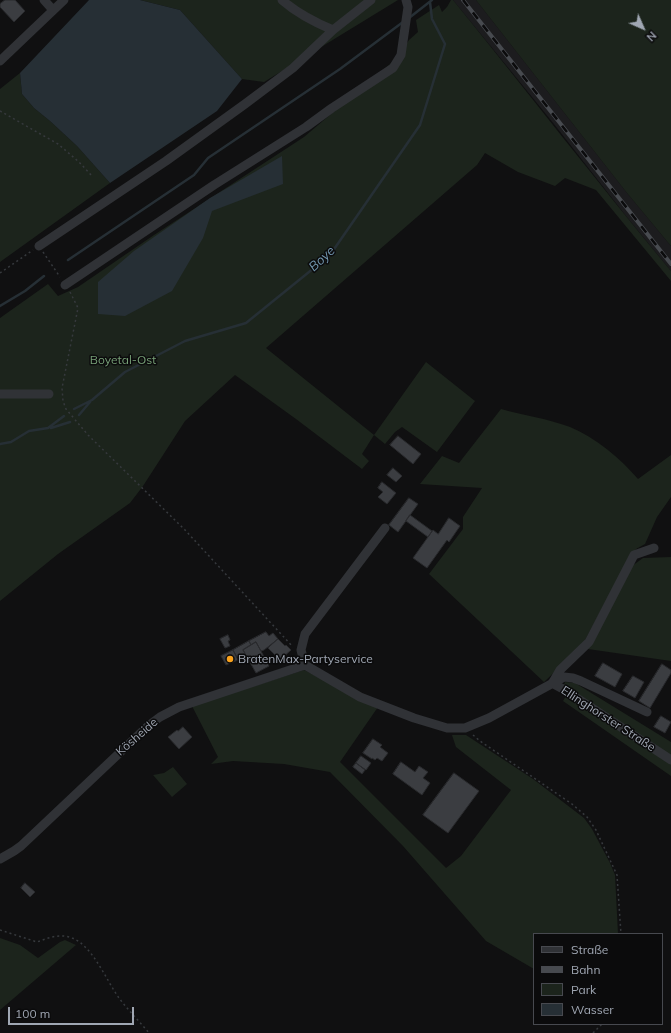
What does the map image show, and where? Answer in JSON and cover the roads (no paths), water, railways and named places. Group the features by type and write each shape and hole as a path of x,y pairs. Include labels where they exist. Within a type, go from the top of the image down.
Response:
{"street":[{"path":"44,0 53,10"},
{"path":"0,61 64,0"},
{"path":"282,0 292,9 311,21 333,30"},
{"path":"39,246 166,161 245,104 293,68 333,30 371,0"},
{"path":"65,285 214,185 306,127 393,68 401,55 408,7 406,0"},
{"path":"0,394 49,394"},
{"path":"303,660 302,644 305,634 385,528"},
{"path":"552,683 560,670 589,642 634,555 654,548"},
{"name":"Ellinghorster Straße","path":"303,660 366,699 414,718 446,728 465,728 489,718 552,683 671,760"},
{"name":"Kösheide","path":"0,858 22,846 148,726 160,717 179,707 303,660"},
{"path":"552,683 564,677 573,678 647,712"}],"water":[{"path":"89,0 140,0 180,10 242,79 217,111 110,183 77,146 34,108 22,94 20,73"},
{"path":"282,156 283,184 212,211 203,238 172,291 125,316 98,314 98,282 134,251 210,198"}],"waterway":[{"name":"Boye","path":"409,18 432,0"},
{"name":"Boye","path":"74,409 92,400 125,372 185,341 246,323 330,255 420,125 445,44 432,19 430,2"},
{"name":"Boye","path":"68,260 194,175 208,158 340,69 403,22"},
{"name":"Boye","path":"0,306 25,291 44,276"},
{"name":"Boye","path":"79,415 90,402"},
{"name":"Boye","path":"0,444 11,442 29,431 48,428 64,416"},
{"name":"Boye","path":"51,428 70,422"}],"railway":[{"path":"463,0 671,264"}],"place":[{"name":"BratenMax-Partyservice","path":"230,659"}],"park label":[{"name":"Boyetal-Ost","path":"123,360"}]}
